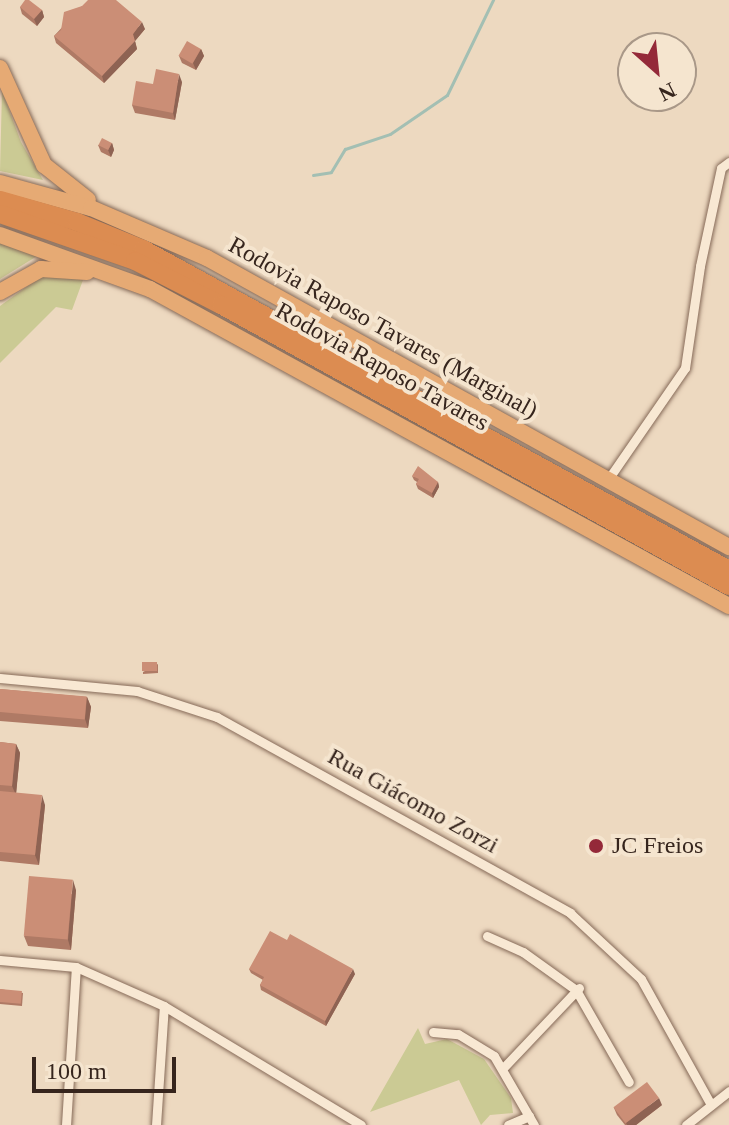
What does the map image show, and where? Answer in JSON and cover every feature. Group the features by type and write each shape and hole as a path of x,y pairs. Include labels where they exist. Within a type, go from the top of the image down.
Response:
{"highway":[{"path":"0,68 36,152 53,176 131,225"},
{"name":"Rodovia Raposo Tavares (Marginal)","path":"0,183 131,225 207,258 729,547"},
{"name":"Rodovia Raposo Tavares","path":"0,200 77,222 143,249 729,570"},
{"name":"Rodovia Raposo Tavares","path":"0,214 135,261 221,305 729,586"},
{"name":"Rodovia Raposo Tavares","path":"0,235 105,269 162,295 729,606"},
{"path":"0,292 28,273 52,267 75,268 162,295"}],"street":[{"path":"609,478 685,368 700,266 721,168 729,162"},
{"name":"Rua Giácomo Zorzi","path":"0,678 137,691 217,717 570,913 641,979 711,1105"},
{"path":"487,936 523,952 578,989 629,1082"},
{"path":"0,960 76,967 164,1006 361,1125"},
{"path":"66,1125 76,967"},
{"path":"504,1067 578,989"},
{"path":"164,1006 156,1122 168,1125"},
{"path":"433,1032 458,1034 504,1067 531,1121 508,1125"},
{"path":"686,1125 729,1091"}],"shaded area":[{"path":"2,91 21,142 43,180 0,171"},
{"path":"0,241 42,253 0,279"},
{"path":"66,276 83,280 72,310 56,307 0,363 0,306 40,277"},
{"path":"418,1028 425,1044 447,1039 484,1059 511,1098 513,1113 490,1115 481,1125 459,1080 370,1112"}],"building":[{"path":"25,0 42,10 34,19 20,7"},
{"path":"88,0 116,0 142,22 133,34 135,41 102,76 54,36 61,30 64,12 82,6"},
{"path":"187,41 201,49 192,64 178,56"},
{"path":"156,69 179,74 173,113 132,105 136,81 153,84"},
{"path":"102,138 112,143 108,150 98,145"},
{"path":"418,466 438,482 432,493 416,484 419,479 412,476"},
{"path":"142,662 157,662 157,671 142,671"},
{"path":"0,689 87,697 85,719 0,712"},
{"path":"0,742 16,744 12,786 0,785"},
{"path":"0,791 42,795 35,855 0,852"},
{"path":"29,876 73,880 68,940 24,936"},
{"path":"270,931 287,940 290,934 353,969 325,1021 260,985 264,977 249,969"},
{"path":"0,989 22,991 21,1004 0,1002"},
{"path":"647,1082 659,1098 625,1123 613,1107"}],"waterway":[{"path":"313,175 331,172 345,149 390,134 447,95 493,0"}],"place":[{"name":"JC Freios","path":"596,846"}]}
